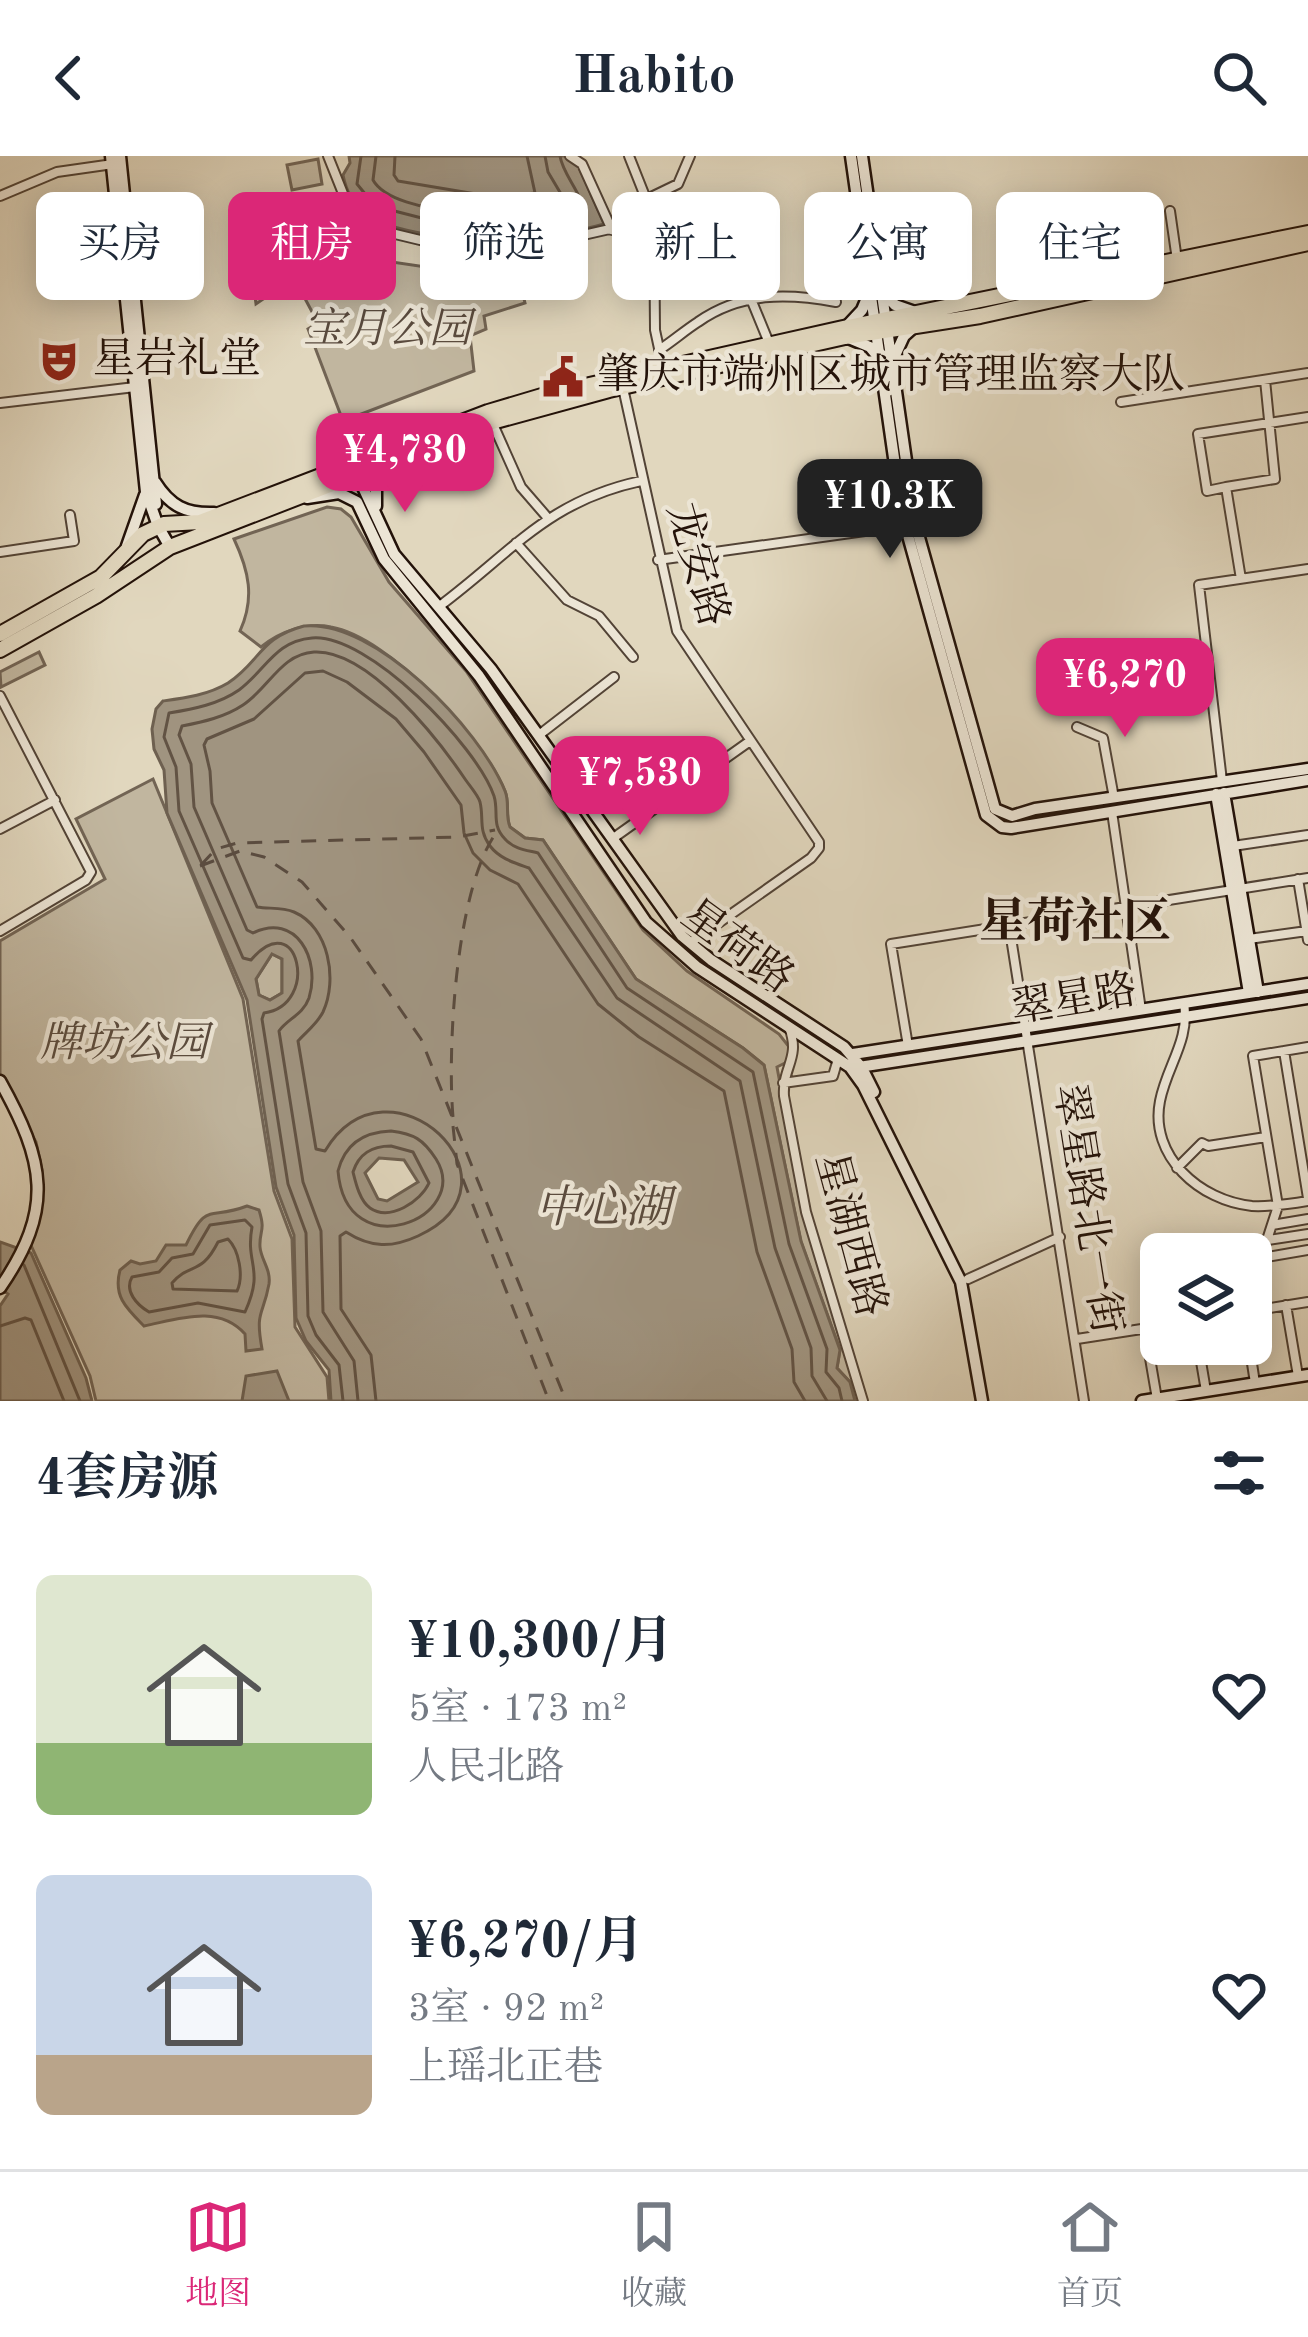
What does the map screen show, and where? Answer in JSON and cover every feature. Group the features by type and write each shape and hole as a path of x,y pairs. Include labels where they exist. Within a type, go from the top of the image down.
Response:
{"main road":[{"path":"0,634 90,584 143,534 161,525 200,522 622,378 916,320 1308,233"},
{"path":"916,320 1015,309 1308,243"},
{"path":"0,650 170,547 292,501 488,412 544,391 844,333"},
{"path":"124,555 136,556 136,568"}],"street":[{"path":"328,156 349,206 374,231 508,252 612,230 582,164 570,156"},
{"path":"629,156 646,192"},
{"path":"661,192 678,184 690,156"},
{"path":"851,156 858,192"},
{"path":"862,156 866,192"},
{"path":"0,196 57,172 116,160"},
{"path":"116,160 146,492 170,547"},
{"path":"116,160 161,525"},
{"path":"1170,211 1178,262"},
{"path":"780,296 836,302"},
{"path":"655,300 663,369"},
{"path":"659,350 722,308 748,300"},
{"path":"751,300 767,338"},
{"path":"869,300 844,333 886,358"},
{"path":"877,300 910,524 986,815 1011,828 1113,805 1308,780"},
{"path":"886,358 916,320 890,300"},
{"path":"1121,402 1308,373"},
{"name":"龙安路","path":"622,378 658,560 682,642 815,835 819,848 689,943"},
{"path":"1265,380 1269,422 1275,478 1207,490 1198,434 1269,422 1308,417"},
{"path":"0,403 135,387"},
{"path":"492,422 521,487 547,517"},
{"path":"389,460 374,499 394,554"},
{"name":"星荷路","path":"355,469 394,554 441,605 689,943 855,1063 965,1281 985,1401"},
{"path":"154,479 167,500 183,510 224,513"},
{"path":"441,605 547,517 602,489 641,481"},
{"path":"1226,487 1241,579"},
{"path":"124,555 146,492"},
{"name":"星荷路","path":"292,501 339,493 357,502 384,559 478,676 646,922 672,949 788,1025 819,1036 838,1059 855,1063"},
{"path":"0,552 74,541 70,514"},
{"path":"658,560 910,524"},
{"path":"910,524 994,809 1018,816 1035,809 1113,805"},
{"path":"516,543 567,601 599,616 634,657"},
{"path":"1253,992 1221,790 1199,585 1308,569"},
{"path":"538,735 614,677"},
{"path":"0,696 90,867 90,877 0,931"},
{"path":"1077,727 1103,738 1142,1010"},
{"path":"612,839 750,741"},
{"path":"1221,790 1308,769"},
{"path":"1221,790 1233,846 1236,891 1249,940 1253,992"},
{"path":"566,808 582,796"},
{"path":"0,829 55,800"},
{"path":"1233,846 1308,835"},
{"path":"908,1046 891,944 1303,879 1308,940"},
{"path":"625,892 641,880"},
{"name":"翠星路北一街","path":"1009,925 1084,1401"},
{"path":"1249,940 1307,930"},
{"name":"翠星路","path":"855,1063 874,1051 1308,984"},
{"name":"翠星路","path":"855,1063 877,1065 1308,998"},
{"path":"1184,1003 1182,1047 1160,1102 1162,1146 1194,1183 1241,1204 1278,1206 1308,1200 1284,1051"},
{"name":"星湖西路","path":"788,1025 795,1055 783,1083 806,1212 863,1401"},
{"path":"1269,1233 1278,1206 1253,1056 1308,1047"},
{"path":"874,1051 877,1065"},
{"path":"783,1083 832,1076 838,1059"},
{"path":"0,1081 36,1157 38,1204 23,1246 0,1288"},
{"path":"0,1094 22,1136 32,1170 31,1210 23,1246 0,1277"},
{"path":"1177,1168 1202,1143 1267,1137"},
{"path":"1272,1225 1308,1219"},
{"path":"1272,1239 1308,1234"},
{"path":"965,1281 1060,1237"},
{"path":"1272,1256 1308,1250"},
{"path":"1272,1307 1308,1301"},
{"path":"1286,1305 1305,1377"},
{"path":"1077,1340 1140,1330"},
{"path":"1151,1365 1157,1399"},
{"path":"1202,1365 1206,1391"},
{"path":"1252,1365 1255,1383"},
{"path":"1142,1401 1305,1377"},
{"path":"1183,1401 1305,1377"}],"green space":[{"path":"318,159 322,184 292,190 287,165"},
{"name":"宝月公园","path":"396,263 420,266 420,300 525,303 484,316 486,329 470,336 474,371 343,421 308,329 318,323 306,300 396,300"},
{"path":"327,507 351,517 389,582 466,671 643,930 687,971 779,1034 790,1048 787,1062 777,1067 802,1202 861,1401 855,1401 850,1382 837,1368 840,1350 801,1242 764,1065 636,979 543,840 525,838 510,827 505,791 477,744 406,669 380,649 331,627 294,629 261,647 240,631 248,607 248,585 234,539"},
{"path":"39,652 45,665 1,687 0,672"},
{"path":"1173,667 1177,694 1118,702 1114,676"},
{"name":"牌坊公园","path":"153,779 243,999 274,1191 292,1239 295,1327 327,1377 329,1401 96,1401 90,1376 30,1243 42,1170 36,1142 0,1078 0,941 105,879 76,819"},
{"path":"272,954 282,959 282,993 270,1000 259,995 256,979"}],"water":[{"path":"349,156 565,156 578,165 604,224 588,228 588,192 420,192 420,232 398,228 396,192 348,192 343,175"},
{"name":"中心湖","path":"304,626 332,629 362,640 422,683 492,766 506,796 510,827 525,838 543,840 636,979 764,1065 801,1241 840,1350 837,1368 850,1382 855,1401 331,1401 329,1370 306,1341 296,1318 294,1235 276,1187 247,1000 167,813 164,770 154,749 152,729 163,701 228,683 289,631","holes":["272,954 282,959 282,993 270,1000 259,995 256,979","379,1158 404,1160 418,1182 387,1201 378,1199 365,1173"]},
{"path":"247,1206 259,1210 260,1247 269,1279 260,1320 262,1349 246,1351 245,1334 210,1316 144,1326 120,1294 120,1270 131,1261 156,1261 166,1245 186,1245 199,1222 210,1214"},
{"path":"0,1242 31,1253 92,1401 0,1401 0,1306 8,1294 0,1288"},
{"path":"277,1371 289,1401 242,1401 246,1376"}],"ferry route":[{"path":"453,1117 454,1010 464,925 484,854 499,829"},
{"path":"201,865 216,849 237,843 458,837 495,830"},
{"path":"200,866 240,851 264,857 302,882 350,937 421,1039 566,1401"},
{"path":"453,1126 457,1164 549,1401"}],"place":[{"name":"星岩礼堂","path":"59,361"},
{"name":"肇庆市端州区城市管理监察大队","path":"563,377"}],"district":[{"name":"星荷社区","path":"1075,924"}]}
